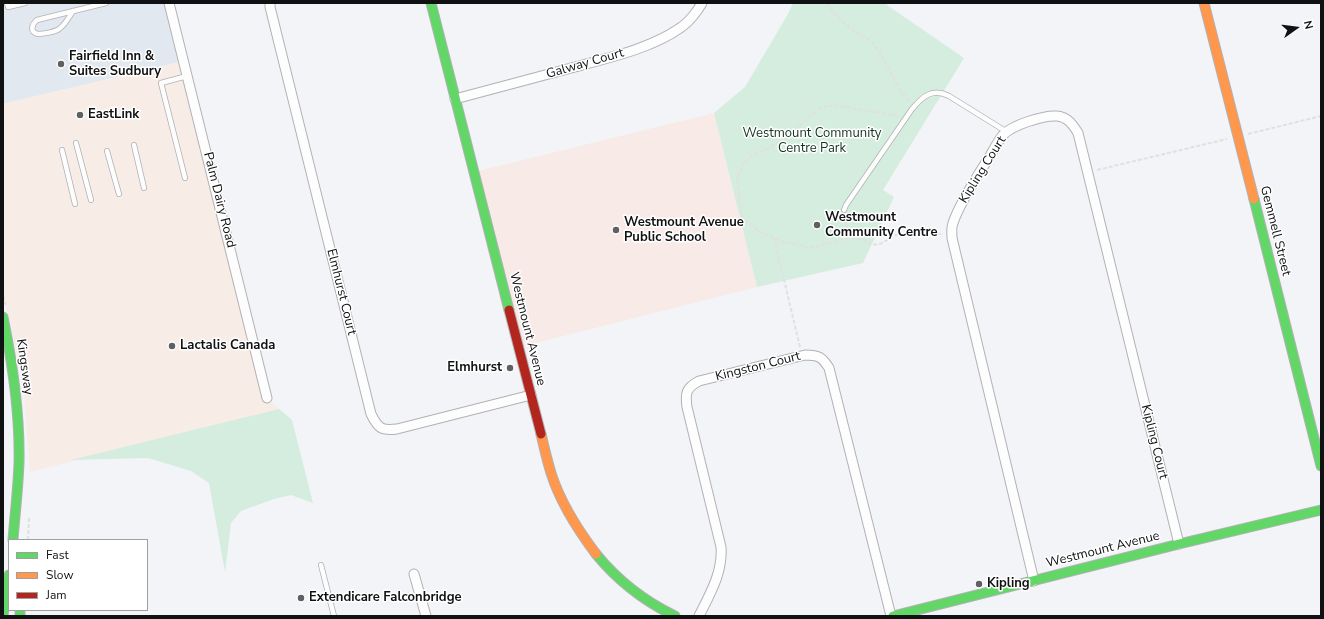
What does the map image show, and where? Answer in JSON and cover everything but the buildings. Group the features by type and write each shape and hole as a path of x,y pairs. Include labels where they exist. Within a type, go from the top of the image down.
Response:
{"street":[{"name":"Palm Dairy Road","path":"169,3 267,398"},
{"name":"Elmhurst Court","path":"270,3 371,414 377,425 386,430 397,429 531,395"},
{"name":"Westmount Avenue","path":"431,3 551,474 562,502 592,548 622,582 655,606 675,616"},
{"name":"Galway Court","path":"455,99 616,56 648,45 681,28 702,3"},
{"name":"Gemmell Street","path":"1204,3 1321,466"},
{"name":"Kipling Court","path":"1034,581 952,233 953,222 977,176 1004,135 1018,125 1048,117 1058,116 1066,119 1073,124 1078,133 1179,544"},
{"name":"Kingsway","path":"3,317 16,405 19,481 13,539"},
{"name":"Kingston Court","path":"699,616 718,575 722,556 687,407 687,391 690,386 699,381 802,356 814,355 824,359 829,368 892,616"},
{"name":"Westmount Avenue","path":"892,616 1321,510"},
{"path":"14,525 16,539"},
{"path":"414,574 426,616"},
{"path":"3,616 8,582"}],"lane":[{"path":"7,3 8,7 25,3"},
{"path":"73,11 58,30 40,34 33,31 33,23 37,20 73,11 106,3"},
{"path":"185,178 161,82 187,76"},
{"path":"844,210 907,117 925,96 936,92 943,93 1007,132"},
{"path":"76,143 91,200"},
{"path":"134,144 144,188"},
{"path":"62,150 76,204"},
{"path":"107,151 118,194"},
{"path":"321,565 334,616"}],"path":[{"path":"827,3 838,18 874,44 884,59 899,89 915,106"},
{"path":"907,117 834,105 819,108 784,139 751,156 743,164 737,179 742,217 758,231 774,238 810,248 849,238 862,240 872,245 880,244 898,234 952,233"},
{"path":"1088,172 1321,116"},
{"path":"844,210 849,238"},
{"path":"774,238 802,356"}],"shaded area":[{"path":"3,3 170,3 184,61 3,104"},
{"path":"184,61 268,399 279,409 30,472 24,392 11,326 3,295 3,104"},
{"name":"Westmount Avenue Public School","path":"714,113 757,287 520,347 474,172"}],"green space":[{"name":"Westmount Community Centre Park","path":"793,3 884,3 964,58 883,190 894,197 863,263 757,287 714,113 745,87"},
{"path":"279,409 292,420 313,503 291,495 274,499 241,511 231,523 225,572 209,483 191,471 148,458 71,460"}],"traffic: fast":[{"path":"431,3 509,310"},
{"path":"1254,199 1321,466"},
{"path":"3,317 13,371 19,445 13,539"},
{"path":"893,616 1321,510"},
{"path":"596,554 604,564 632,590 675,616"},
{"path":"3,616 8,582"},
{"path":"20,611 20,616"}],"traffic: slow":[{"path":"1204,3 1254,199"},
{"path":"541,434 551,473 559,495 576,525 596,554"}],"traffic: jam":[{"path":"509,310 541,434"}],"place":[{"name":"Fairfield Inn & Suites Sudbury","path":"61,64"},
{"name":"EastLink","path":"80,115"},
{"name":"Westmount Community Centre","path":"817,225"},
{"name":"Westmount Avenue Public School","path":"616,230"},
{"name":"Lactalis Canada","path":"172,346"},
{"name":"Elmhurst","path":"510,368"},
{"name":"Kipling","path":"979,584"},
{"name":"Extendicare Falconbridge","path":"301,598"}]}
